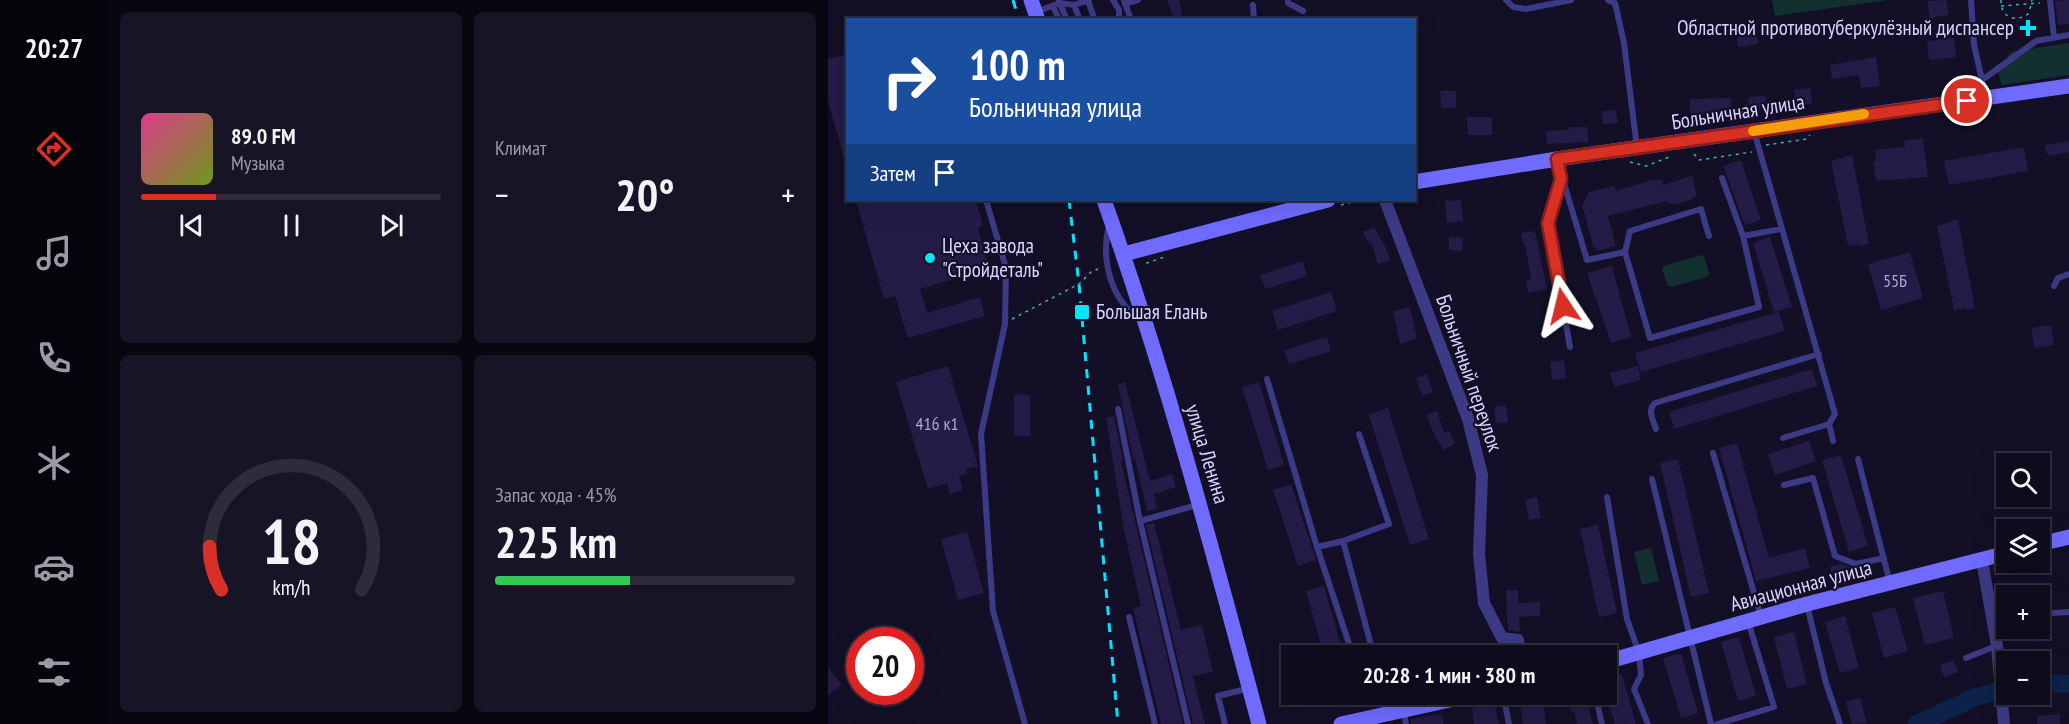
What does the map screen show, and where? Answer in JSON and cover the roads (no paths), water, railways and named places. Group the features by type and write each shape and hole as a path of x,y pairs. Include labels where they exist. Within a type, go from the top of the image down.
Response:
{"street":[{"name":"Больничная улица","path":"1416,182 1557,159 2069,86"},
{"name":"улица Ленина","path":"1104,201 1124,254 1200,504 1259,724"},
{"path":"1124,254 1324,201"},
{"name":"Больничный переулок","path":"1385,201 1468,418 1482,475 1479,554 1484,603 1503,638 1518,640 1519,645"},
{"path":"2050,542 2069,537"},
{"name":"Авиационная улица","path":"1617,659 1807,604 1996,556"},
{"path":"1982,560 1997,651"},
{"path":"1341,724 1400,716 1438,705"},
{"path":"2002,705 2004,724"}],"lane":[{"path":"1035,11 1058,3 1074,5 1089,0 1094,18"},
{"path":"1113,0 1119,10 1119,18"},
{"path":"1130,18 1125,2 1138,0"},
{"path":"1288,0 1288,3 1303,11"},
{"path":"1506,0 1513,7 1526,9 1571,0"},
{"path":"1608,0 1615,1 1624,43 1637,148"},
{"path":"1971,0 1974,45 1986,98"},
{"path":"2050,1 2054,37"},
{"path":"1058,3 1059,18"},
{"path":"1058,3 1066,18"},
{"path":"1074,5 1079,18"},
{"path":"1253,5 1254,18"},
{"path":"1982,80 2036,41 2069,35"},
{"path":"1754,131 1835,414 1828,424 1783,438"},
{"path":"1557,159 1561,179 1587,260 1624,252"},
{"path":"1709,236 1701,209 1630,231 1624,252 1650,338 1759,308 1743,236 1722,178"},
{"path":"1561,179 1548,223 1570,347"},
{"path":"986,201 1006,268 1005,324 981,434 993,611 1025,724"},
{"path":"1111,218 1104,241 1112,285 1126,307 1145,322"},
{"path":"1743,236 1781,229"},
{"path":"2054,286 2058,278 2069,274"},
{"path":"1656,429 1650,412 1655,403 1819,354"},
{"path":"1267,379 1317,547 1349,645"},
{"path":"1118,409 1140,521 1188,724"},
{"path":"1828,424 1833,441"},
{"path":"1317,547 1343,541 1389,524 1359,434"},
{"path":"1713,453 1755,620 1774,707 1717,724"},
{"path":"1858,459 1890,584"},
{"path":"1784,485 1813,478 1835,556 1856,564 1884,558"},
{"path":"1652,480 1712,724"},
{"path":"1607,497 1627,619 1639,653 1641,675 1634,689 1648,724"},
{"path":"1140,521 1200,504"},
{"path":"1343,541 1371,645"},
{"path":"1807,604 1826,683 1840,724"},
{"path":"2050,613 2069,612"},
{"path":"1129,617 1155,724"},
{"path":"1991,617 1996,617"},
{"path":"1966,658 1996,652"},
{"path":"1226,724 1218,696 1250,688"},
{"path":"1505,705 1509,724"},
{"path":"1598,705 1602,724"}],"waterway":[{"path":"2050,683 2069,684"},
{"path":"1917,724 1976,697 1996,692"}],"railway":[{"path":"1013,0 1018,18"},
{"path":"1069,201 1079,284 1118,724"}],"place":[{"name":"Областной противотуберкулёзный диспансер","path":"2028,28"},
{"name":"Цеха завода \"Стройдеталь\"","path":"930,258"},
{"name":"Большая Елань","path":"1082,312"}]}
